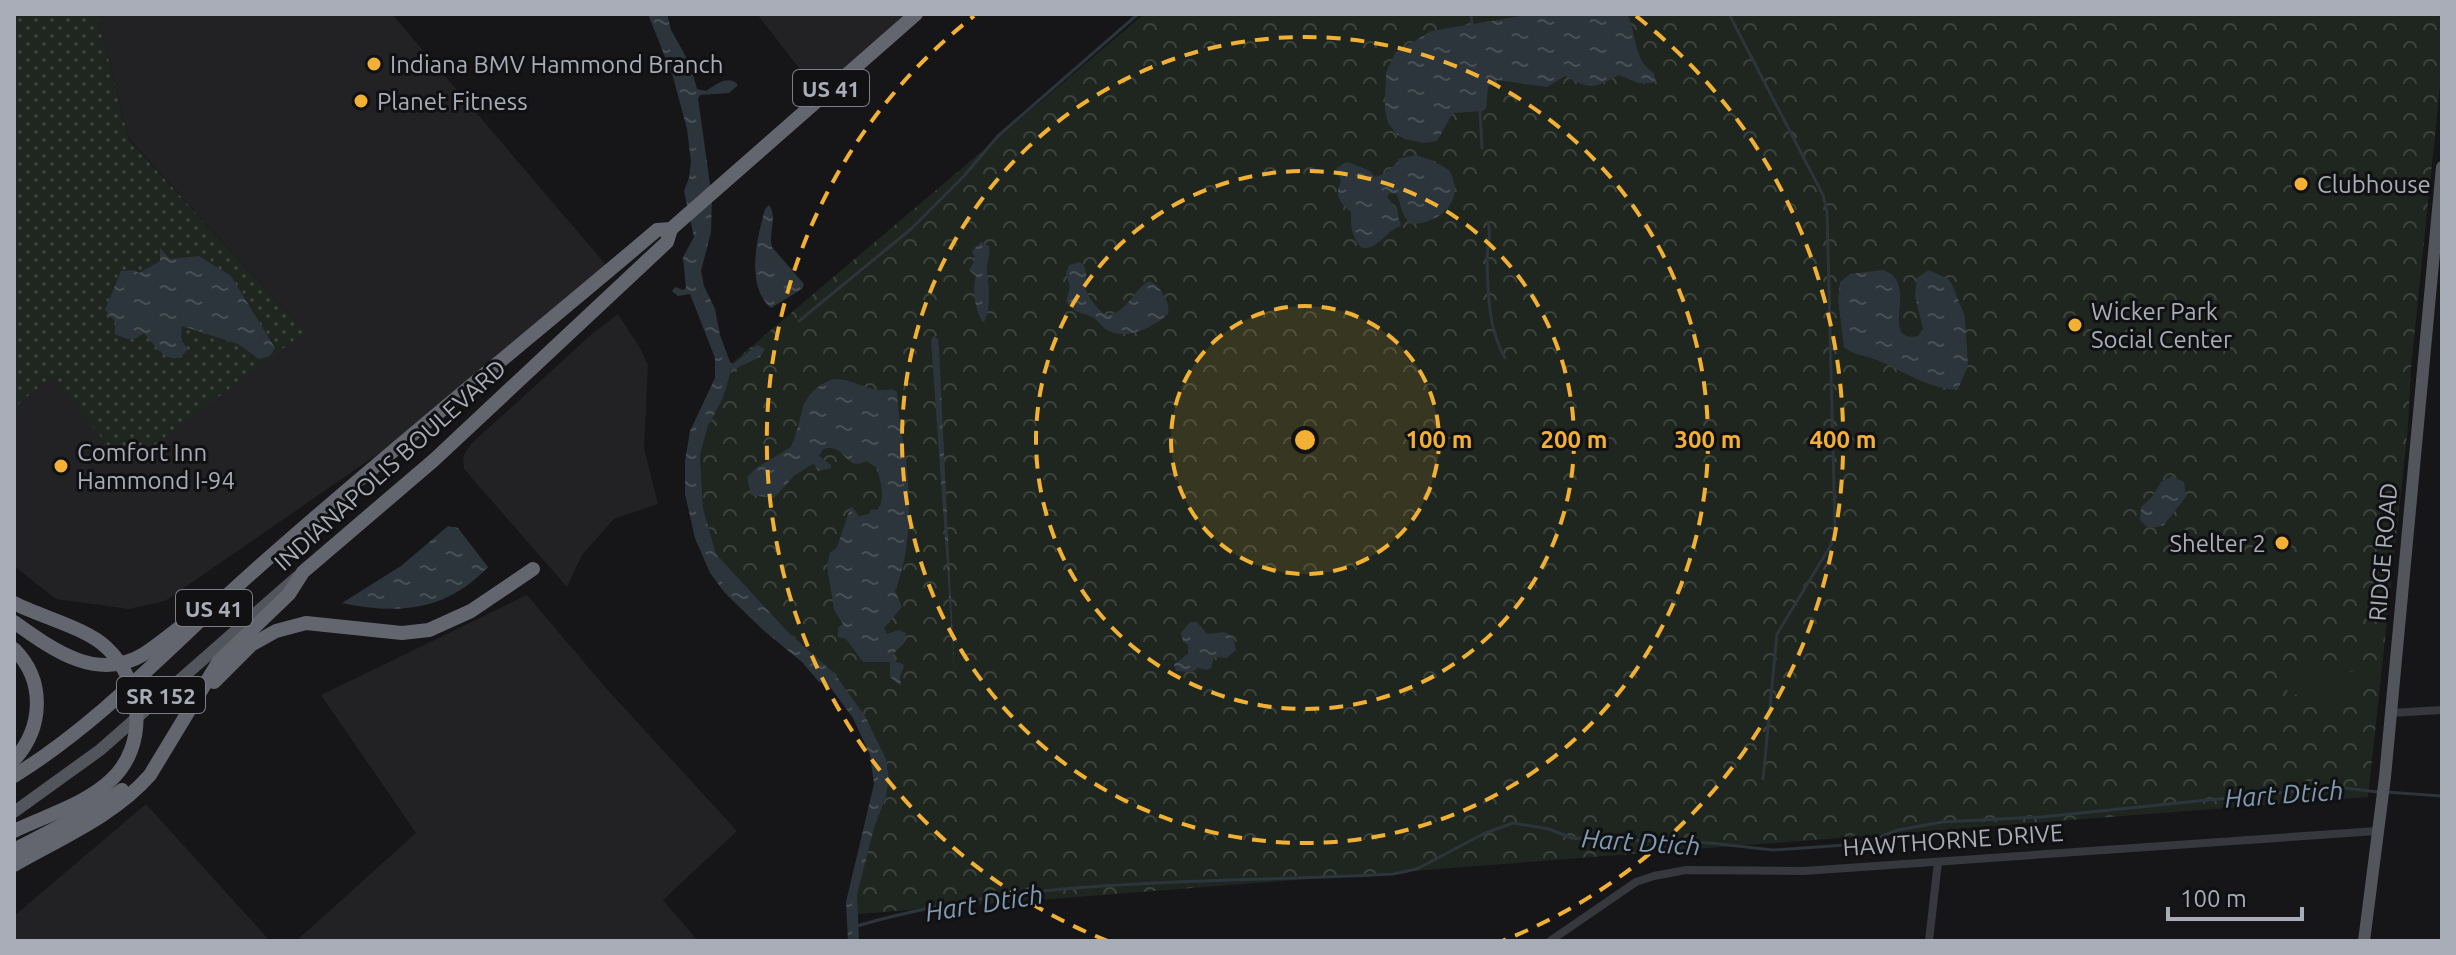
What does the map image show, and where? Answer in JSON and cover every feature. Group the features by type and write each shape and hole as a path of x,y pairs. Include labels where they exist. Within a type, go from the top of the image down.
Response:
{"highway":[{"name":"INDIANAPOLIS BOULEVARD","path":"303,572 434,460 667,242 671,229 916,14"},
{"name":"INDIANAPOLIS BOULEVARD","path":"14,776 33,765 107,705 255,571 484,374 657,230 671,229"},
{"path":"187,712 251,645 276,631 306,623 402,633 429,630 471,611 533,569"},
{"path":"14,622 67,657 109,665 142,655 231,585 255,571"},
{"name":"US 41","path":"14,865 119,804 150,775 219,661 289,594 303,572"},
{"path":"14,603 39,616 80,630 107,648 133,686 137,710 135,736 121,768 101,788 14,831"},
{"path":"14,649 25,661 38,697 36,723 14,760"},
{"path":"14,850 114,796 167,747"}],"main road":[{"name":"RIDGE ROAD","path":"2364,941 2385,777 2438,243 2442,167"},
{"name":"INDIANAPOLIS BOULEVARD","path":"14,812 100,750 303,572"}],"street":[{"path":"2390,713 2442,710"},
{"name":"HAWTHORNE DRIVE","path":"1550,941 1563,937 1589,912 1636,882 1669,872 1708,869 1804,871 2377,831"},
{"path":"1929,941 1938,862"}],"shaded area":[{"path":"97,14 392,14 607,266 404,436 165,601 129,609 56,599 14,566 14,408 52,375 305,332 129,139"},
{"path":"757,14 910,14 820,95"},
{"path":"618,314 648,365 644,448 658,504 614,519 582,555 567,587 464,469 463,457 470,445"},
{"path":"527,595 605,687 737,831 663,900 698,941 296,941 416,833 321,695"},
{"path":"146,804 270,941 14,941 14,916"}],"green space":[{"path":"14,14 97,14 129,140 305,332 125,467 52,376 14,408"},
{"path":"1144,14 2442,14 2442,67 2411,368 2408,427 2368,797 857,914 857,895 874,828 886,797 889,778 886,760 834,673 789,633 716,554 703,508 700,455 708,426 723,398 732,363"},
{"path":"2293,661 2358,673 2352,705 2287,693"}],"water":[{"path":"648,14 667,14 671,30 690,64 697,89 706,91 726,80 738,85 729,93 700,95 698,98 712,199 711,232 701,271 730,362 733,364 757,345 765,349 760,357 730,374 723,398 708,426 700,455 703,508 716,554 789,633 834,673 865,716 886,759 889,778 886,797 874,828 857,895 859,941 848,941 846,902 874,784 870,755 853,718 830,687 818,681 802,662 725,593 710,573 695,538 685,494 685,461 690,431 715,378 715,358 690,294 678,296 672,291 675,287 686,288 683,257 694,237 684,191 691,162 687,129 673,77"},
{"path":"1534,14 1627,14 1639,54 1654,73 1655,80 1653,83 1638,83 1619,75 1592,86 1565,76 1547,87 1497,80 1488,87 1486,108 1483,111 1453,113 1437,141 1424,143 1397,135 1388,123 1385,110 1386,72 1395,53 1431,31"},
{"path":"1415,155 1449,170 1455,191 1448,208 1431,220 1410,224 1403,214 1397,194 1390,193 1387,197 1397,210 1401,226 1373,246 1362,248 1352,232 1351,212 1339,198 1341,181 1336,168 1348,162 1370,171 1375,177 1384,174 1398,159"},
{"path":"769,205 773,215 772,247 804,284 802,289 771,308 758,287 755,261 765,209"},
{"path":"981,242 989,246 988,307 983,323 975,300 976,276 969,270 975,260 972,251"},
{"path":"160,248 170,259 199,256 231,276 275,348 270,356 259,359 238,344 182,326 181,340 188,349 176,358 164,355 144,333 133,339 114,334 116,323 105,310 121,271 134,270 139,273 160,261"},
{"path":"1079,262 1086,270 1087,293 1105,315 1124,307 1149,281 1164,295 1168,314 1139,331 1123,334 1107,330 1066,301 1070,287 1066,273 1069,265"},
{"path":"1882,270 1893,276 1899,286 1899,321 1906,336 1918,336 1923,329 1915,296 1917,278 1929,270 1952,284 1965,317 1968,366 1958,389 1926,383 1844,347 1838,299 1840,282 1850,274"},
{"path":"934,335 939,349 955,680 931,340"},
{"path":"833,379 897,392 909,510 904,560 895,591 902,607 884,628 887,634 899,630 906,633 904,643 893,654 896,662 904,667 900,676 901,686 890,677 890,662 863,662 846,639 838,637 838,628 843,624 834,610 827,566 851,506 859,516 869,514 871,509 877,510 880,505 882,489 876,467 866,461 853,463 837,450 823,449 819,456 831,468 818,471 814,464 811,465 794,476 774,498 751,495 747,477 791,447 807,399 813,391"},
{"path":"2172,476 2184,482 2186,497 2163,526 2148,528 2140,520 2141,507 2161,482"},
{"path":"448,526 458,528 488,567 472,582 438,601 421,606 383,609 342,603 401,566"},
{"path":"1190,622 1197,622 1207,634 1225,632 1233,638 1236,650 1227,658 1214,657 1211,668 1207,670 1176,671 1174,664 1188,654 1188,645 1181,633"}],"waterway":[{"path":"799,321 911,229 964,176 998,136 1138,14"},
{"path":"1471,14 1472,24"},
{"path":"1729,14 1823,195 1827,212 1835,530 1831,545 1777,634 1763,779"},
{"path":"1480,112 1482,148"},
{"path":"1488,222 1490,310 1495,335 1505,358"},
{"name":"Hart Dtich","path":"857,926 922,910 1056,890 1191,881 1393,874 1417,869 1483,834 1513,823 1549,829 1572,838 1710,843 1773,850 1846,845 1872,840 1898,830 1942,822 2041,817 2336,787 2378,792"},
{"name":"Hart Dtich","path":"2386,792 2442,796"}],"place":[{"name":"Indiana BMV Hammond Branch","path":"374,64"},
{"name":"Planet Fitness","path":"361,101"},
{"name":"Clubhouse","path":"2301,184"},
{"name":"Wicker Park Social Center","path":"2075,325"},
{"name":"Comfort Inn Hammond I-94","path":"61,466"},
{"name":"Shelter 2","path":"2282,543"}]}
